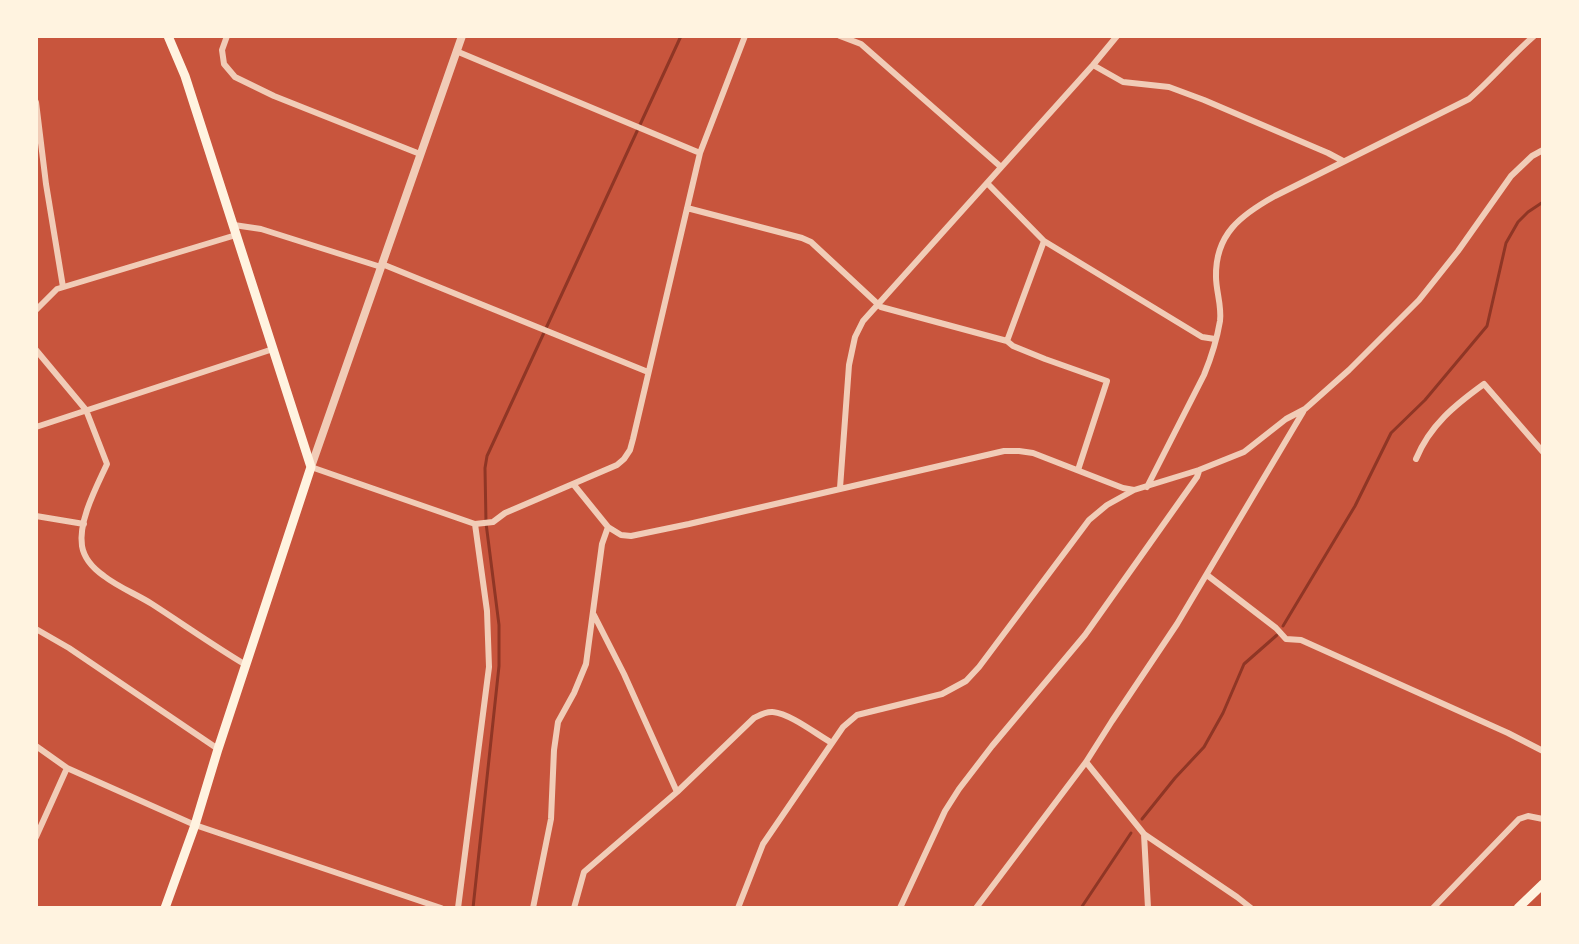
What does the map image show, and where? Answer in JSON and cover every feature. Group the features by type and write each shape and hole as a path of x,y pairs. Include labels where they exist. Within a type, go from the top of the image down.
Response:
{"main road":[{"path":"165,908 311,467 185,76 168,36"},
{"path":"1518,908 1543,884"}],"street":[{"path":"227,36 222,50 224,64 235,77 274,96 420,154"},
{"path":"462,36 311,467 475,524 493,522 505,513 617,465 630,450 700,153 745,36"},
{"path":"840,36 861,44 1001,167"},
{"path":"840,488 849,365 855,337 863,321 1117,36"},
{"path":"1147,487 1204,375 1220,319 1216,268 1222,242 1234,223 1250,210 1469,99 1534,36"},
{"path":"455,51 700,153"},
{"path":"1093,65 1123,82 1169,87 1204,100 1343,161"},
{"path":"36,102 63,287"},
{"path":"740,907 763,844 843,727 857,715 942,694 966,681 1089,520 1107,505 1134,490 1244,452 1286,419 1305,409 1419,300 1511,176 1543,150"},
{"path":"987,183 1044,241 1202,337 1215,339"},
{"path":"687,208 811,242 877,305 1007,341 1045,359 1107,381 1078,470"},
{"path":"36,310 57,289 235,230 261,229 382,266 648,372"},
{"path":"1007,341 1044,241"},
{"path":"36,427 273,349"},
{"path":"36,350 86,410 107,464 91,497 84,524 81,543 85,557 101,574 246,665"},
{"path":"1416,459 1432,428 1484,384 1543,452"},
{"path":"976,908 1086,762 1177,624 1305,409"},
{"path":"574,485 608,527 621,535 640,534 1004,451 1033,453 1134,490"},
{"path":"900,908 945,811 959,789 1085,635 1167,521 1199,470"},
{"path":"36,516 84,524"},
{"path":"458,908 489,667 487,611 475,524"},
{"path":"533,908 551,819 558,722 586,664 602,544 608,527"},
{"path":"1207,575 1286,639 1313,645 1543,751"},
{"path":"594,615 677,792"},
{"path":"36,629 89,661 218,749"},
{"path":"574,908 584,872 677,792 754,718 773,712 832,743"},
{"path":"36,746 67,768 195,825 441,908"},
{"path":"1086,762 1144,834 1251,908"},
{"path":"36,837 67,768"},
{"path":"1433,908 1519,819 1528,816 1543,819"},
{"path":"1144,834 1148,908"}],"waterway":[{"path":"473,908 499,666 499,625 486,523 487,456 681,36"},
{"path":"1283,626 1355,506 1391,433 1425,400 1487,326 1506,243 1518,222 1543,202"},
{"path":"1142,819 1204,747 1244,664 1277,635"},
{"path":"1081,908 1131,833"}]}
